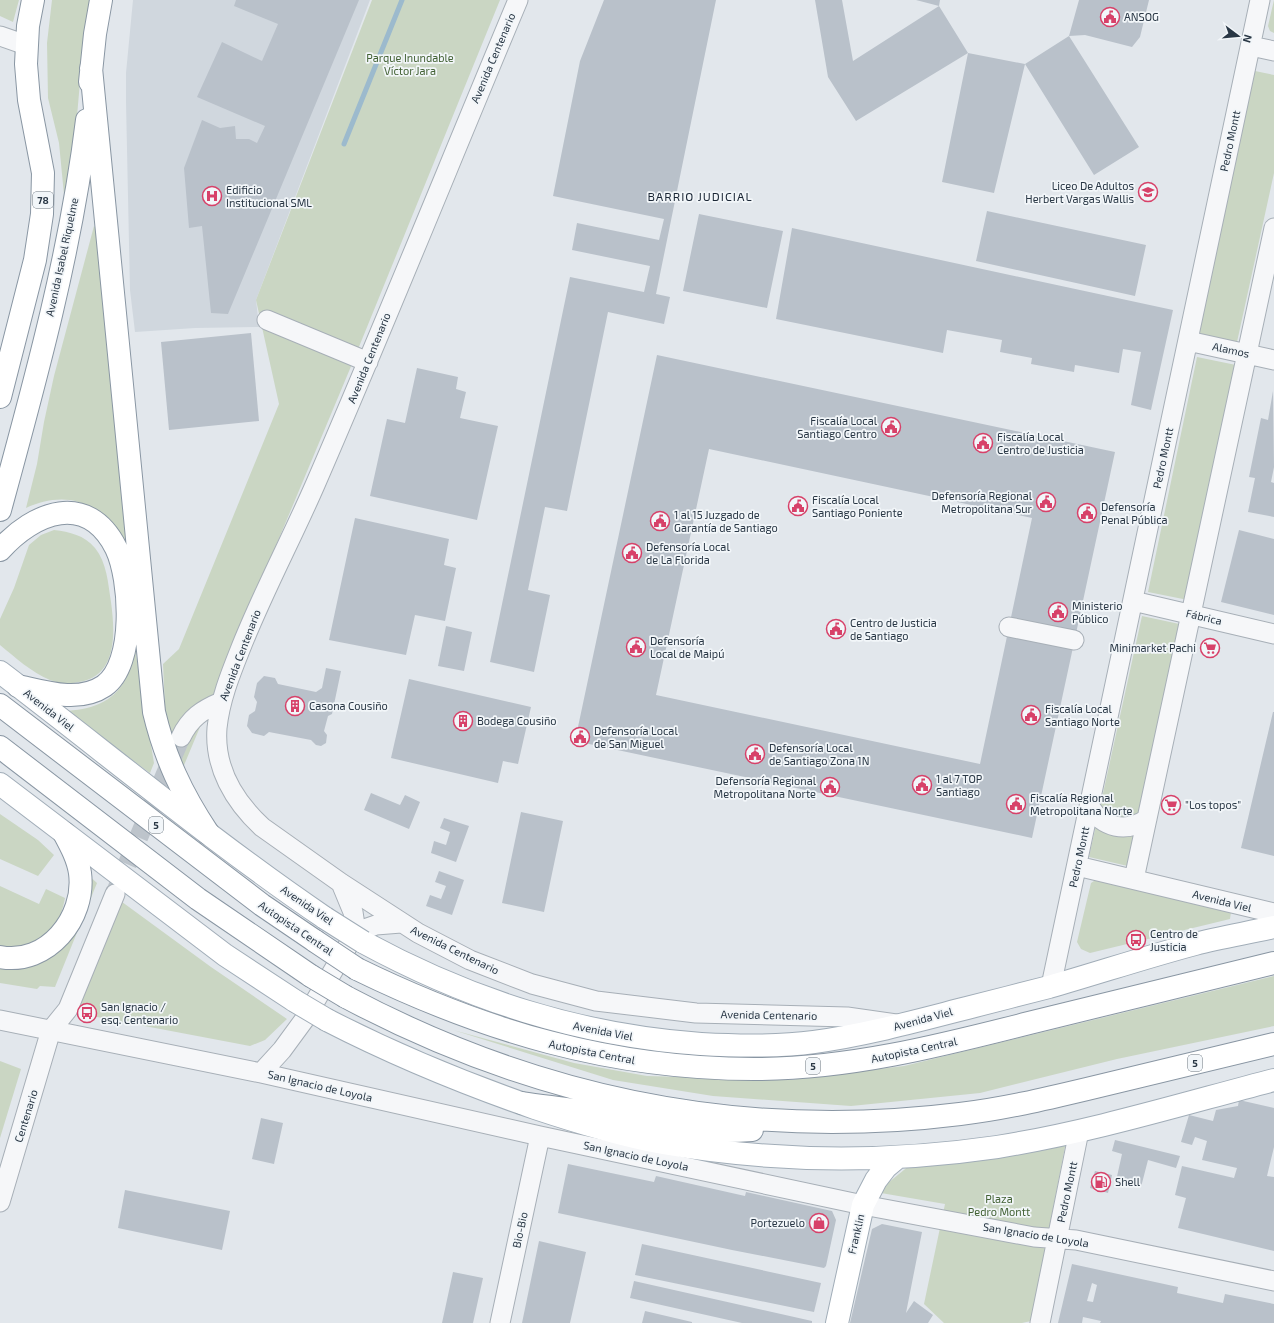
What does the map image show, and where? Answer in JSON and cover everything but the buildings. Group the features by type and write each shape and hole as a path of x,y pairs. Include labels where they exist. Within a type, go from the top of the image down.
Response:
{"main road":[{"name":"78","path":"0,397 35,260 42,214 42,173 27,82 26,45 33,0"},
{"name":"Avenida Isabel Riquelme","path":"0,510 38,365 65,249 83,155 91,68 101,0"},
{"path":"91,68 154,712 169,764 187,799 208,833"},
{"path":"0,550 18,533 34,521 54,513 71,513 93,522 106,534 116,549 124,577 127,644 120,667 110,681 104,686 90,693 71,695 51,693 18,686"},
{"name":"Avenida Viel","path":"0,672 278,886 325,918 431,976 494,1002 565,1023 643,1038 715,1044 782,1045 843,1038 904,1025 1051,986 1185,947 1274,927"},
{"name":"Autopista Central","path":"0,705 262,905 357,969 437,1006 508,1032 548,1044 594,1054 641,1062 718,1069 756,1069 828,1065 909,1052 1274,963"},
{"name":"5","path":"0,747 198,899 311,976 346,997 384,1018 458,1051 556,1084 641,1104 692,1113 794,1121 878,1121 961,1114 1002,1107 1116,1082 1274,1044"},
{"path":"0,784 225,955 327,1020 408,1060 470,1085 572,1120 623,1134 702,1149 784,1157 898,1156 995,1147 1079,1131 1274,1080"},
{"path":"0,957 20,958 38,953 60,937 71,920 79,894 80,874 76,858 64,833"},
{"path":"522,1103 691,1130 755,1130 794,1121"},
{"name":"Franklin","path":"837,1323 863,1205 876,1180 898,1156"}],"street":[{"name":"Avenida Centenario","path":"518,0 368,362 312,492 253,618 221,702 217,740 219,758 224,776 236,799 246,812 262,827 341,884 401,923 444,947 501,972 544,987 596,1001 696,1014 847,1017 904,1025"},
{"name":"Pedro Montt","path":"1051,986 1260,0"},
{"path":"0,36 26,45"},
{"path":"1251,46 1274,51"},
{"path":"1134,879 1274,228"},
{"path":"267,320 368,362"},
{"name":"Alamos","path":"1188,341 1274,360"},
{"name":"Fábrica","path":"1133,601 1274,634"},
{"path":"1009,627 1074,640"},
{"path":"181,737 191,720 197,714 221,702"},
{"path":"1090,807 1104,822 1118,827 1132,826 1147,819"},
{"name":"Avenida Viel","path":"1077,866 1274,913"},
{"path":"341,884 353,912 359,937"},
{"path":"51,1030 68,1009 115,894"},
{"path":"261,1073 298,1029 359,937 376,925 401,923"},
{"name":"San Ignacio de Loyola","path":"0,1020 261,1073 540,1136 863,1205 1034,1237 1076,1240 1274,1281"},
{"name":"Centenario","path":"0,1202 51,1030"},
{"name":"Pedro Montt","path":"1040,1323 1079,1131"},
{"name":"Bio-Bio","path":"500,1323 540,1136"}],"shaded area":[{"name":"Edificio Institucional SML","path":"133,0 370,0 256,300 259,327 195,328 135,332 130,290 126,102 126,73"}],"green space":[{"path":"0,0 19,0 13,22 0,16"},
{"path":"52,0 92,0 81,70 74,151 65,205 59,143 48,98 47,43"},
{"name":"Parque Inundable Víctor Jara","path":"372,0 500,0 352,364 182,770 166,729 163,664 179,649 279,404 256,300"},
{"path":"1274,0 1274,33 1270,31 1268,26"},
{"path":"1255,71 1274,75 1274,173 1237,342 1199,334"},
{"path":"94,226 96,229 128,552 103,519 94,510 86,505 69,500 52,500 26,508 37,464 54,376"},
{"path":"1197,357 1236,365 1188,600 1148,592"},
{"path":"54,530 81,537 95,548 105,567 111,602 113,639 107,662 101,671 92,678 75,683 57,682 43,677 0,645 0,619 14,588 29,545 41,535"},
{"path":"1142,616 1184,625 1132,867 1089,857"},
{"path":"135,649 154,763 150,773 64,711 83,709 100,704 115,694 126,678"},
{"path":"0,814 38,840 54,855 38,876 0,859"},
{"path":"86,873 97,883 55,987 40,986 37,989 0,983 0,965 37,964 49,959 65,944"},
{"path":"1097,879 1231,912 1230,919 1090,953 1081,949 1077,942 1091,883"},
{"path":"0,886 39,904 46,889 65,898 58,922 47,938 32,944 0,952"},
{"path":"118,899 211,967 287,1019 265,1040 250,1046 76,1013"},
{"path":"1274,976 1274,1026 1117,1059 980,1093 851,1106 713,1096 613,1080 453,1030 574,1063 647,1076 789,1080 904,1066"},
{"path":"0,1061 21,1069 0,1138"},
{"name":"Plaza Pedro Montt","path":"1066,1142 1031,1321 1022,1323 944,1323 924,1304 945,1204 881,1193 888,1183 910,1165"}],"waterway":[{"path":"344,144 402,0"}],"tunnel":[{"path":"116,891 181,737"}],"place":[{"name":"ANSOG","path":"1110,17"},
{"name":"Liceo De Adultos Herbert Vargas Wallis","path":"1148,192"},
{"name":"Edificio Institucional SML","path":"212,196"},
{"name":"Fiscalía Local Santiago Centro","path":"891,427"},
{"name":"Fiscalía Local Centro de Justicia","path":"983,443"},
{"name":"Defensoría Regional Metropolitana Sur","path":"1046,502"},
{"name":"Fiscalía Local Santiago Poniente","path":"798,506"},
{"name":"Defensoría Penal Pública","path":"1087,513"},
{"name":"1 al 15 Juzgado de Garantía de Santiago","path":"660,521"},
{"name":"Defensoría Local de La Florida","path":"632,553"},
{"name":"Ministerio Público","path":"1058,612"},
{"name":"Centro de Justicia de Santiago","path":"836,629"},
{"name":"Defensoría Local de Maipú","path":"636,647"},
{"name":"Minimarket Pachi","path":"1210,648"},
{"name":"Casona Cousiño","path":"295,706"},
{"name":"Fiscalía Local Santiago Norte","path":"1031,715"},
{"name":"Bodega Cousiño","path":"463,721"},
{"name":"Defensoría Local de San Miguel","path":"580,737"},
{"name":"Defensoría Local de Santiago Zona 1N","path":"755,754"},
{"name":"1 al 7 TOP Santiago","path":"922,785"},
{"name":"Defensoría Regional Metropolitana Norte","path":"830,787"},
{"name":"Fiscalía Regional Metropolitana Norte","path":"1016,804"},
{"name":"\"Los topos\"","path":"1171,805"},
{"name":"Centro de Justicia","path":"1136,940"},
{"name":"San Ignacio / esq. Centenario","path":"87,1013"},
{"name":"Shell","path":"1101,1182"},
{"name":"Portezuelo","path":"819,1223"}],"district":[{"name":"BARRIO JUDICIAL","path":"700,197"}]}
